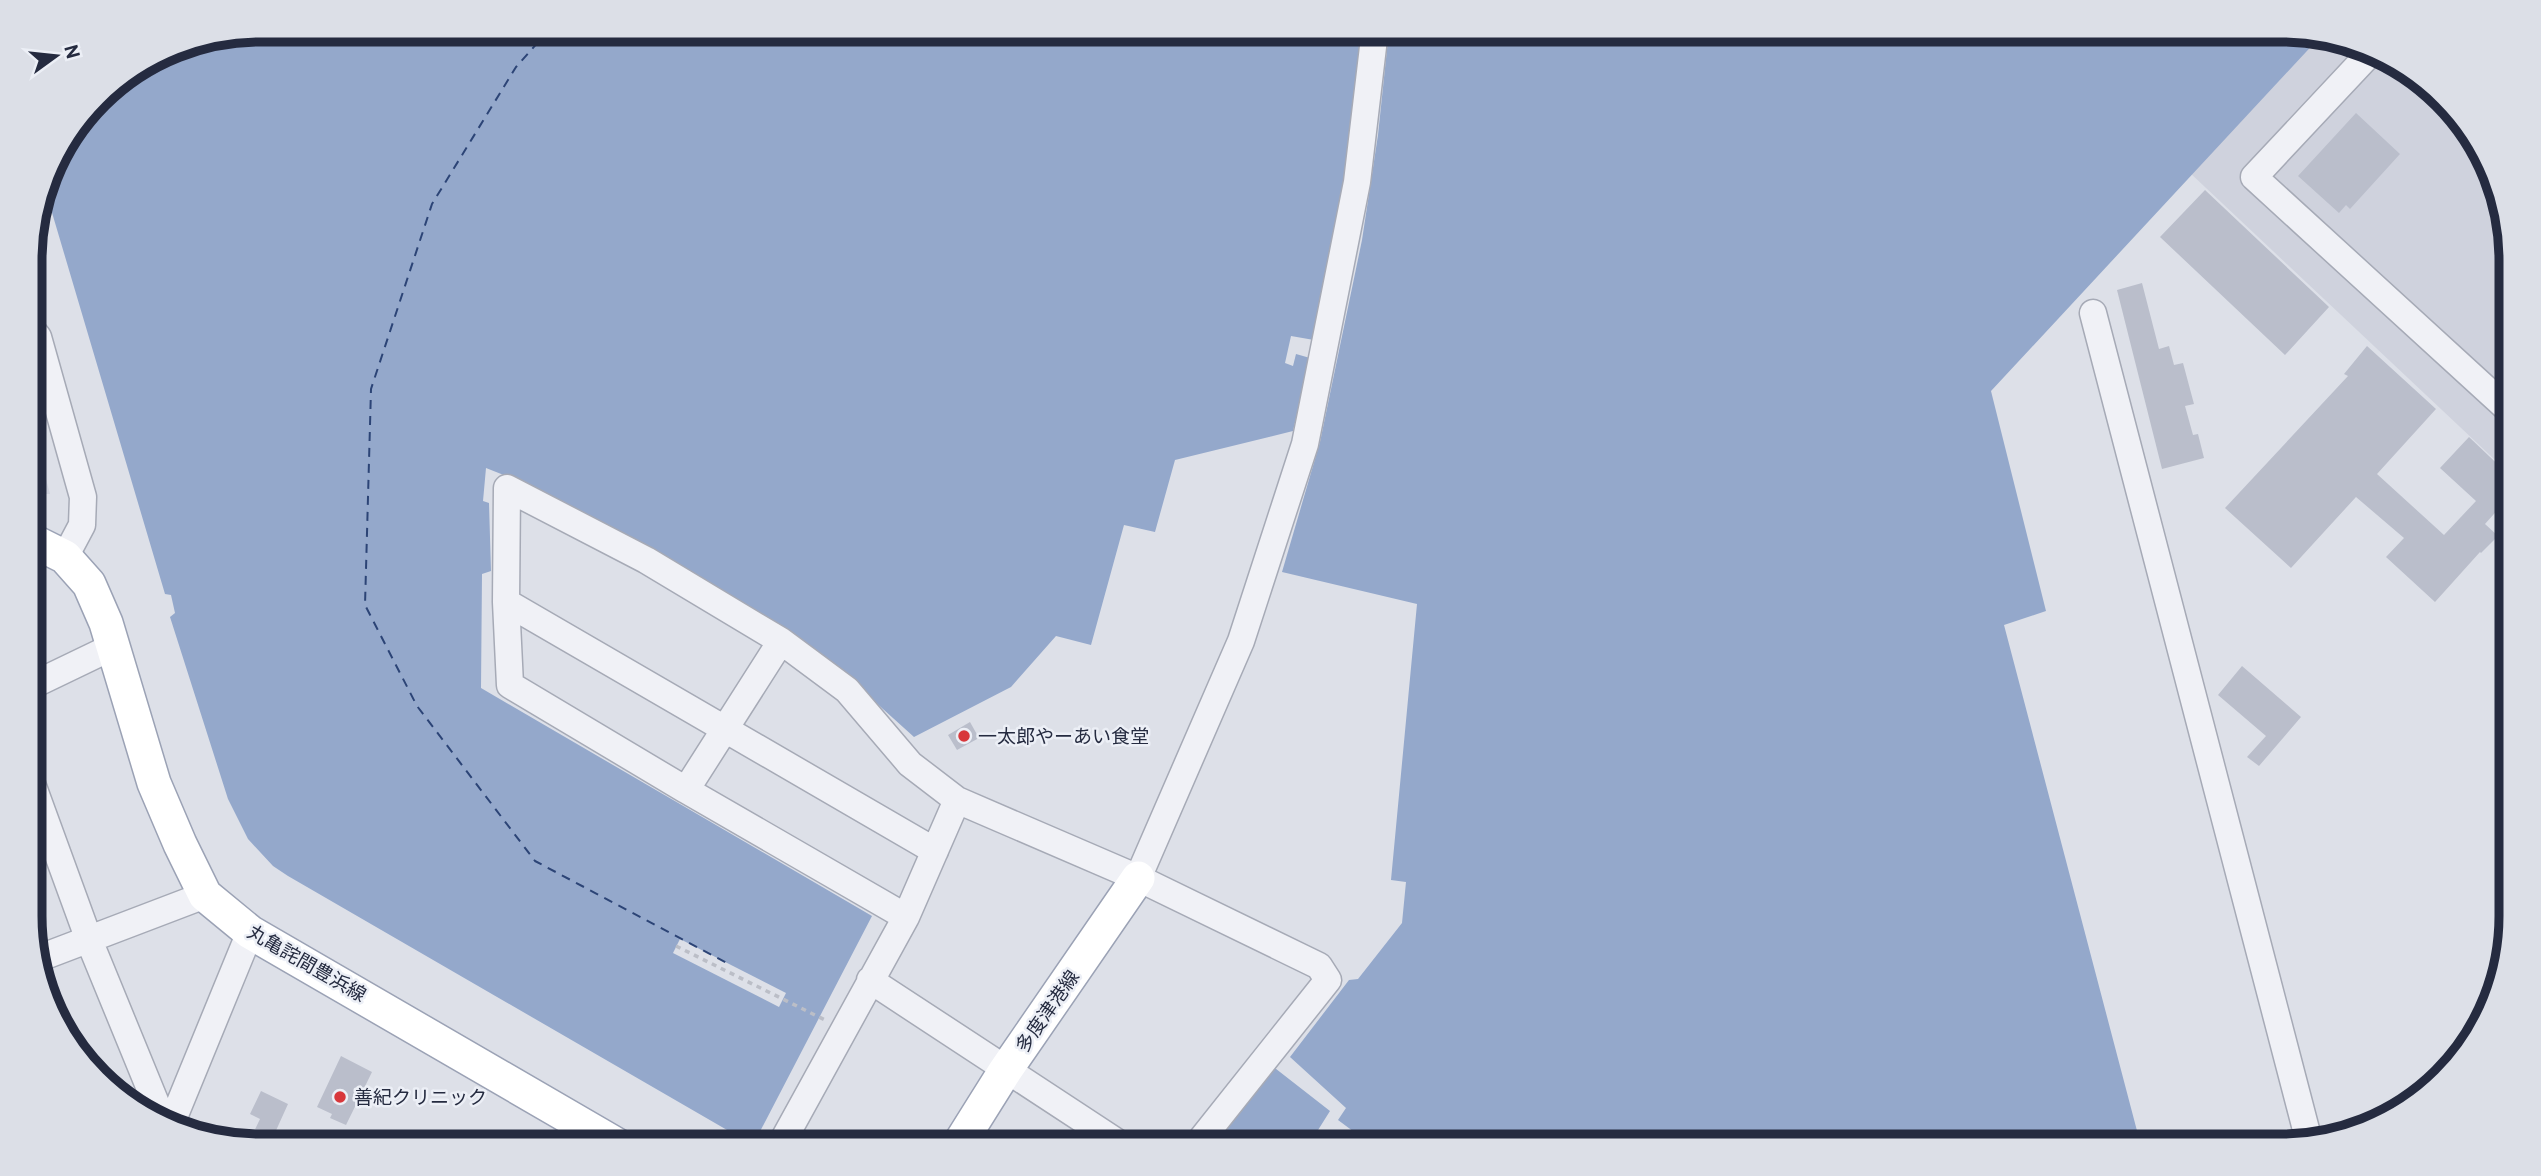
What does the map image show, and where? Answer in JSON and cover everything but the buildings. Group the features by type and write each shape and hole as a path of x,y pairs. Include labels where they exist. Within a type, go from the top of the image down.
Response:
{"main road":[{"name":"丸亀詫間豊浜線","path":"42,546 65,557 89,583 106,623 154,783 205,895 250,932 598,1134"},
{"name":"多度津港線","path":"966,1134 1005,1071 1138,878"}],"street":[{"path":"1138,878 1241,641 1305,444 1357,182 1374,42"},
{"path":"2364,59 2254,177 2499,401"},
{"path":"2092,313 2307,1132"},
{"path":"42,351 83,497 82,525 65,557"},
{"path":"906,917 510,685 506,602 507,488 646,560 781,641 847,690 910,764 957,800 1138,878 1319,966 1328,980 1206,1134"},
{"path":"506,602 934,851"},
{"path":"686,790 781,641"},
{"path":"42,681 112,647"},
{"path":"787,1134 906,917 957,800"},
{"path":"42,809 89,940 158,1108"},
{"path":"46,956 205,895"},
{"path":"175,1116 250,932"},
{"path":"870,980 1104,1134"}],"path":[{"path":"677,946 827,1021"}],"shaded area":[{"path":"2307,44 2351,54 2390,71 2414,87 2435,106 2454,127 2470,151 2492,204 2499,260 2499,464 2189,172"},
{"path":"113,99 67,161 87,127"},
{"path":"42,464 50,494 42,494"}],"water":[{"path":"1361,42 1339,220 1314,340 1291,336 1285,363 1293,366 1296,354 1310,358 1293,431 1175,460 1155,532 1124,525 1091,645 1056,636 1011,687 914,737 863,691 514,479 486,468 483,501 489,503 491,571 482,574 481,688 872,916 759,1134 734,1134 288,876 273,866 248,839 228,799 170,617 175,613 171,595 165,594 49,203 74,146 116,96 151,71 190,54 232,44"},
{"path":"1388,42 2281,42 2313,45 1991,391 2046,611 2004,625 2138,1134 1357,1134 1338,1120 1346,1108 1290,1057 1349,980 1358,979 1402,923 1406,882 1391,880 1417,604 1282,572 1320,442 1362,240 1378,135"},
{"path":"1271,1065 1330,1111 1316,1134 1216,1134"}],"pier":[{"path":"680,939 786,993 779,1007 673,953"}],"ferry route":[{"path":"538,42 516,67 432,204 371,389 365,605 417,706 535,861 727,963"}],"place":[{"name":"一太郎やーあい食堂","path":"964,736"},
{"name":"善紀クリニック","path":"340,1097"}]}
